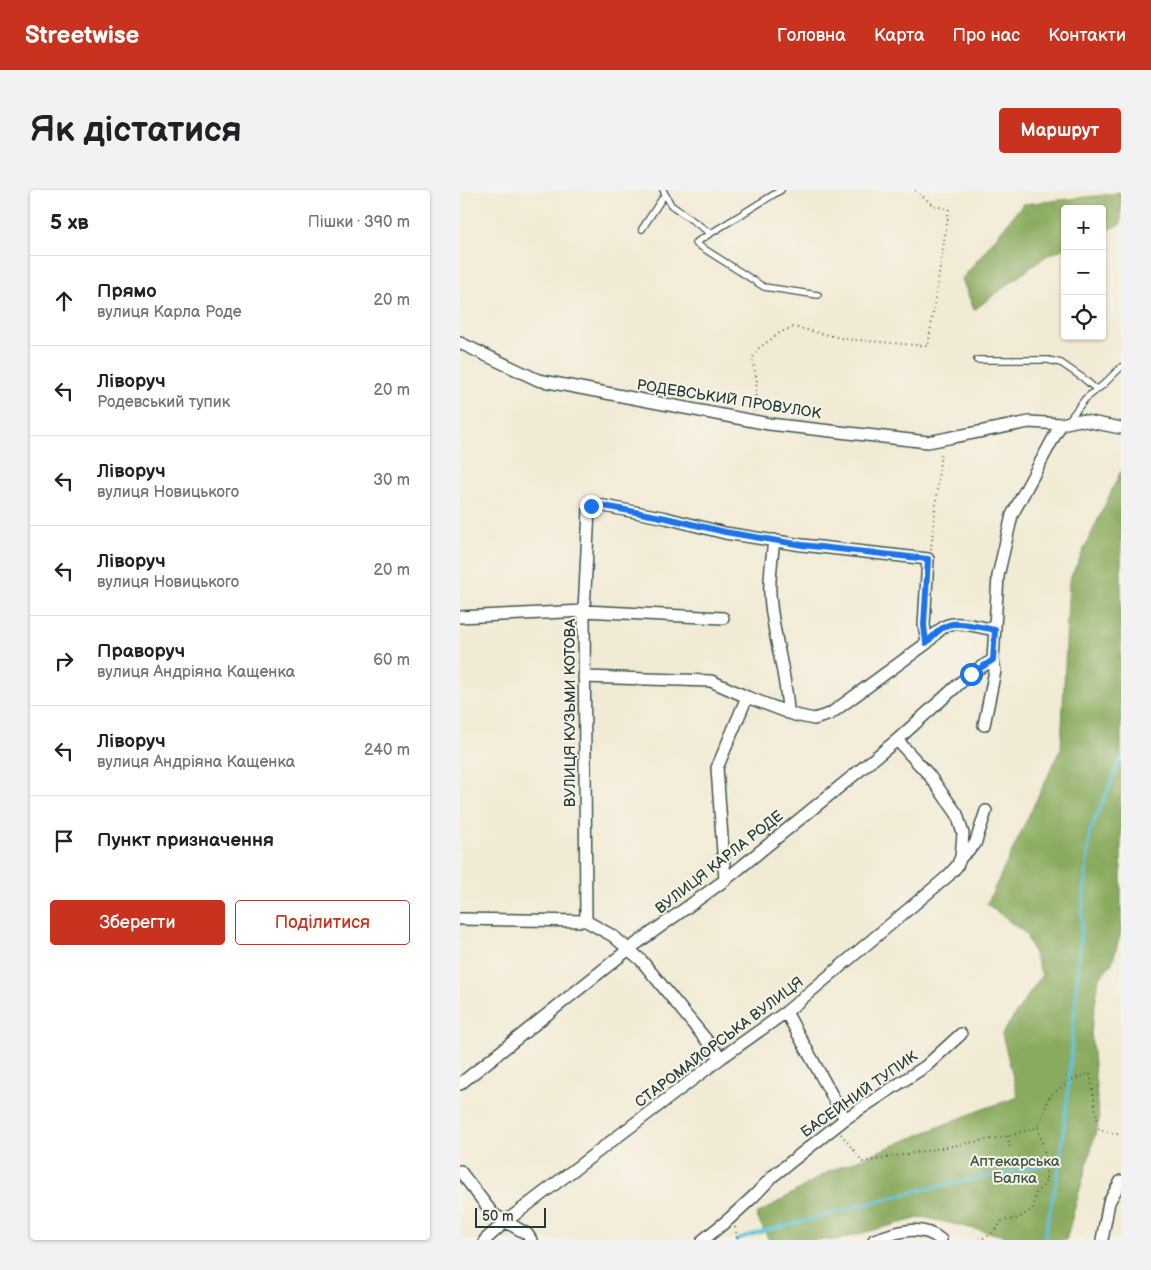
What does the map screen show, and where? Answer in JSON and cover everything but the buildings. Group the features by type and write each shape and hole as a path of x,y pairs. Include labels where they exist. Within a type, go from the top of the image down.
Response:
{"street":[{"name":"РОДЕВСЬКИЙ ПРОВУЛОК","path":"460,343 538,380 769,424 928,442 1029,422 1064,423 1080,420 1121,428"},
{"path":"984,725 995,671 993,660 998,576 1012,515 1064,423"},
{"name":"ВУЛИЦЯ КУЗЬМИ КОТОВА","path":"586,922 584,611 589,510 594,504 725,532 774,540"},
{"path":"788,713 788,695 774,628 770,594 770,567 774,540 802,545 928,559 924,625 926,643"},
{"path":"460,617 584,611 723,618"},
{"path":"584,677 711,681 795,716 814,719 830,714 949,624 973,625 995,630"},
{"name":"ВУЛИЦЯ КАРЛА РОДЕ","path":"460,1084 629,949 725,880 897,740 971,674 993,660"},
{"path":"725,880 718,768 747,697"},
{"path":"897,740 929,775 957,814 962,834 961,857"},
{"name":"СТАРОМАЙОРСЬКА ВУЛИЦЯ","path":"485,1240 505,1222 721,1058 786,1012 948,876 957,866 961,857 974,844 986,811"},
{"path":"460,919 586,922 613,936 641,960 721,1058"},
{"path":"786,1012 845,1119"},
{"name":"БАСЕЙНИЙ ТУПИК","path":"703,1240 733,1224 754,1196 773,1176 845,1119 926,1066 961,1034"},
{"path":"460,1171 492,1214 526,1234 531,1240"},
{"path":"1102,1240 1109,1202 1121,1181"},
{"path":"874,1240 900,1232 918,1230 934,1234 941,1240"}],"lane":[{"path":"781,190 695,243 764,287 818,295"},
{"path":"664,192 671,205 710,233"},
{"path":"642,229 664,192"},
{"path":"977,360 1048,360 1061,363 1083,378 1096,390"},
{"path":"1064,423 1085,399 1121,367"}],"path":[{"path":"753,421 757,380 752,359 759,348 782,332 794,327 845,339 928,346 949,209 934,206 915,190"},
{"path":"928,559 931,548 942,451"},
{"path":"978,1240 983,1239 997,1229 1002,1221 1019,1218 1033,1208 1036,1192 1044,1185 1046,1172 1046,1159 1038,1126 1050,1096 1070,1081 1090,1073 1099,1130 1121,1135"},
{"path":"835,1127 863,1162 1008,1136 1038,1126"},
{"path":"1008,1136 1010,1150"},
{"path":"733,1224 738,1240"}],"green space":[{"path":"1121,191 1121,224 1106,230 1106,205 1061,205 1061,250 1046,256 974,310 962,279 1023,204 1114,194"},
{"name":"Аптекарська Балка","path":"1121,471 1121,932 1112,963 1099,978 1091,1032 1099,1120 1066,1240 1018,1240 923,1217 836,1240 769,1240 756,1215 828,1172 980,1110 1018,1097 1002,1034 1042,975 1026,934 987,904 1061,748 1069,581"}],"waterway":[{"path":"1044,1240 1060,1162 1069,1081 1090,831 1121,759"},
{"path":"736,1240 921,1190 1060,1162"}],"route":[{"path":"591,506 594,504 725,532 802,545 928,559 924,625 926,643 938,631 949,624 973,625 995,630 993,660 971,674"}]}
